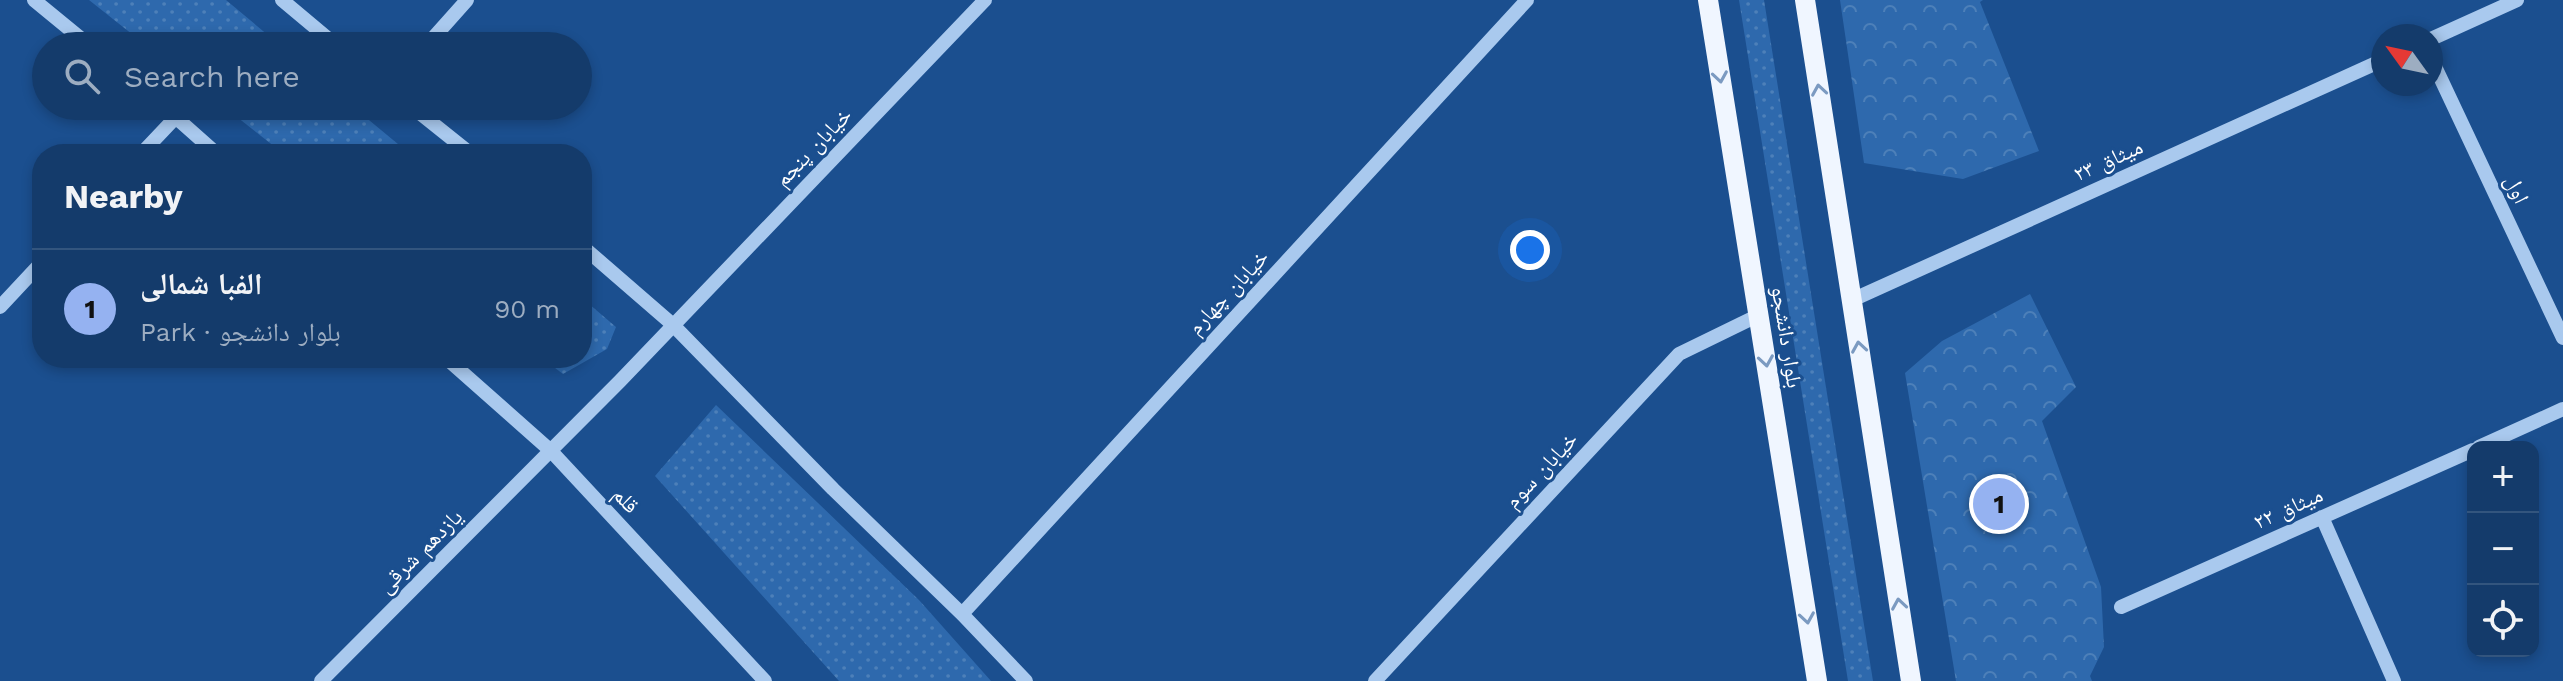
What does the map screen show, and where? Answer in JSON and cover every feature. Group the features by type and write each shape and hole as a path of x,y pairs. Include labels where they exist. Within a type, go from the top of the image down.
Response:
{"main road":[{"name":"بلوار دانشجو","path":"1708,0 1817,681"},
{"path":"1805,0 1911,681"}],"street":[{"path":"34,0 73,32"},
{"path":"282,0 320,32"},
{"path":"438,32 467,0"},
{"name":"خیابان پنجم","path":"551,451 985,0"},
{"name":"خیابان چهارم","path":"962,614 1527,0"},
{"path":"2443,34 2517,0"},
{"name":"میثاق ۲۳","path":"1852,300 2371,65"},
{"name":"اول","path":"2443,83 2563,338"},
{"path":"150,144 173,120"},
{"path":"179,120 206,144"},
{"path":"428,120 458,144"},
{"path":"592,255 672,324 1026,681"},
{"path":"0,307 32,273"},
{"name":"خیابان سوم","path":"1375,681 1679,354 1759,315"},
{"name":"قلم","path":"457,368 551,451 765,681"},
{"path":"2492,441 2563,409"},
{"name":"یازدهم شرقی","path":"321,681 551,451"},
{"name":"میثاق ۲۲","path":"2121,607 2467,453"},
{"path":"2322,517 2394,681"}],"green space":[{"path":"89,0 226,0 264,32 129,32"},
{"path":"1739,0 1764,0 1873,681 1848,681"},
{"path":"1840,0 1983,0 1980,2 2039,151 1963,179 1864,163"},
{"path":"241,120 369,120 398,144 271,144"},
{"path":"2030,294 2076,387 2042,421 2101,587 2104,647 2090,676 2092,681 1956,681 1905,373 1942,341"},
{"path":"592,307 616,327 607,349 592,358"},
{"path":"555,368 574,368 563,374"},
{"path":"716,405 919,600 991,681 839,681 655,476"}],"place":[{"name":"الفبا شمالی","path":"1999,504"}]}
